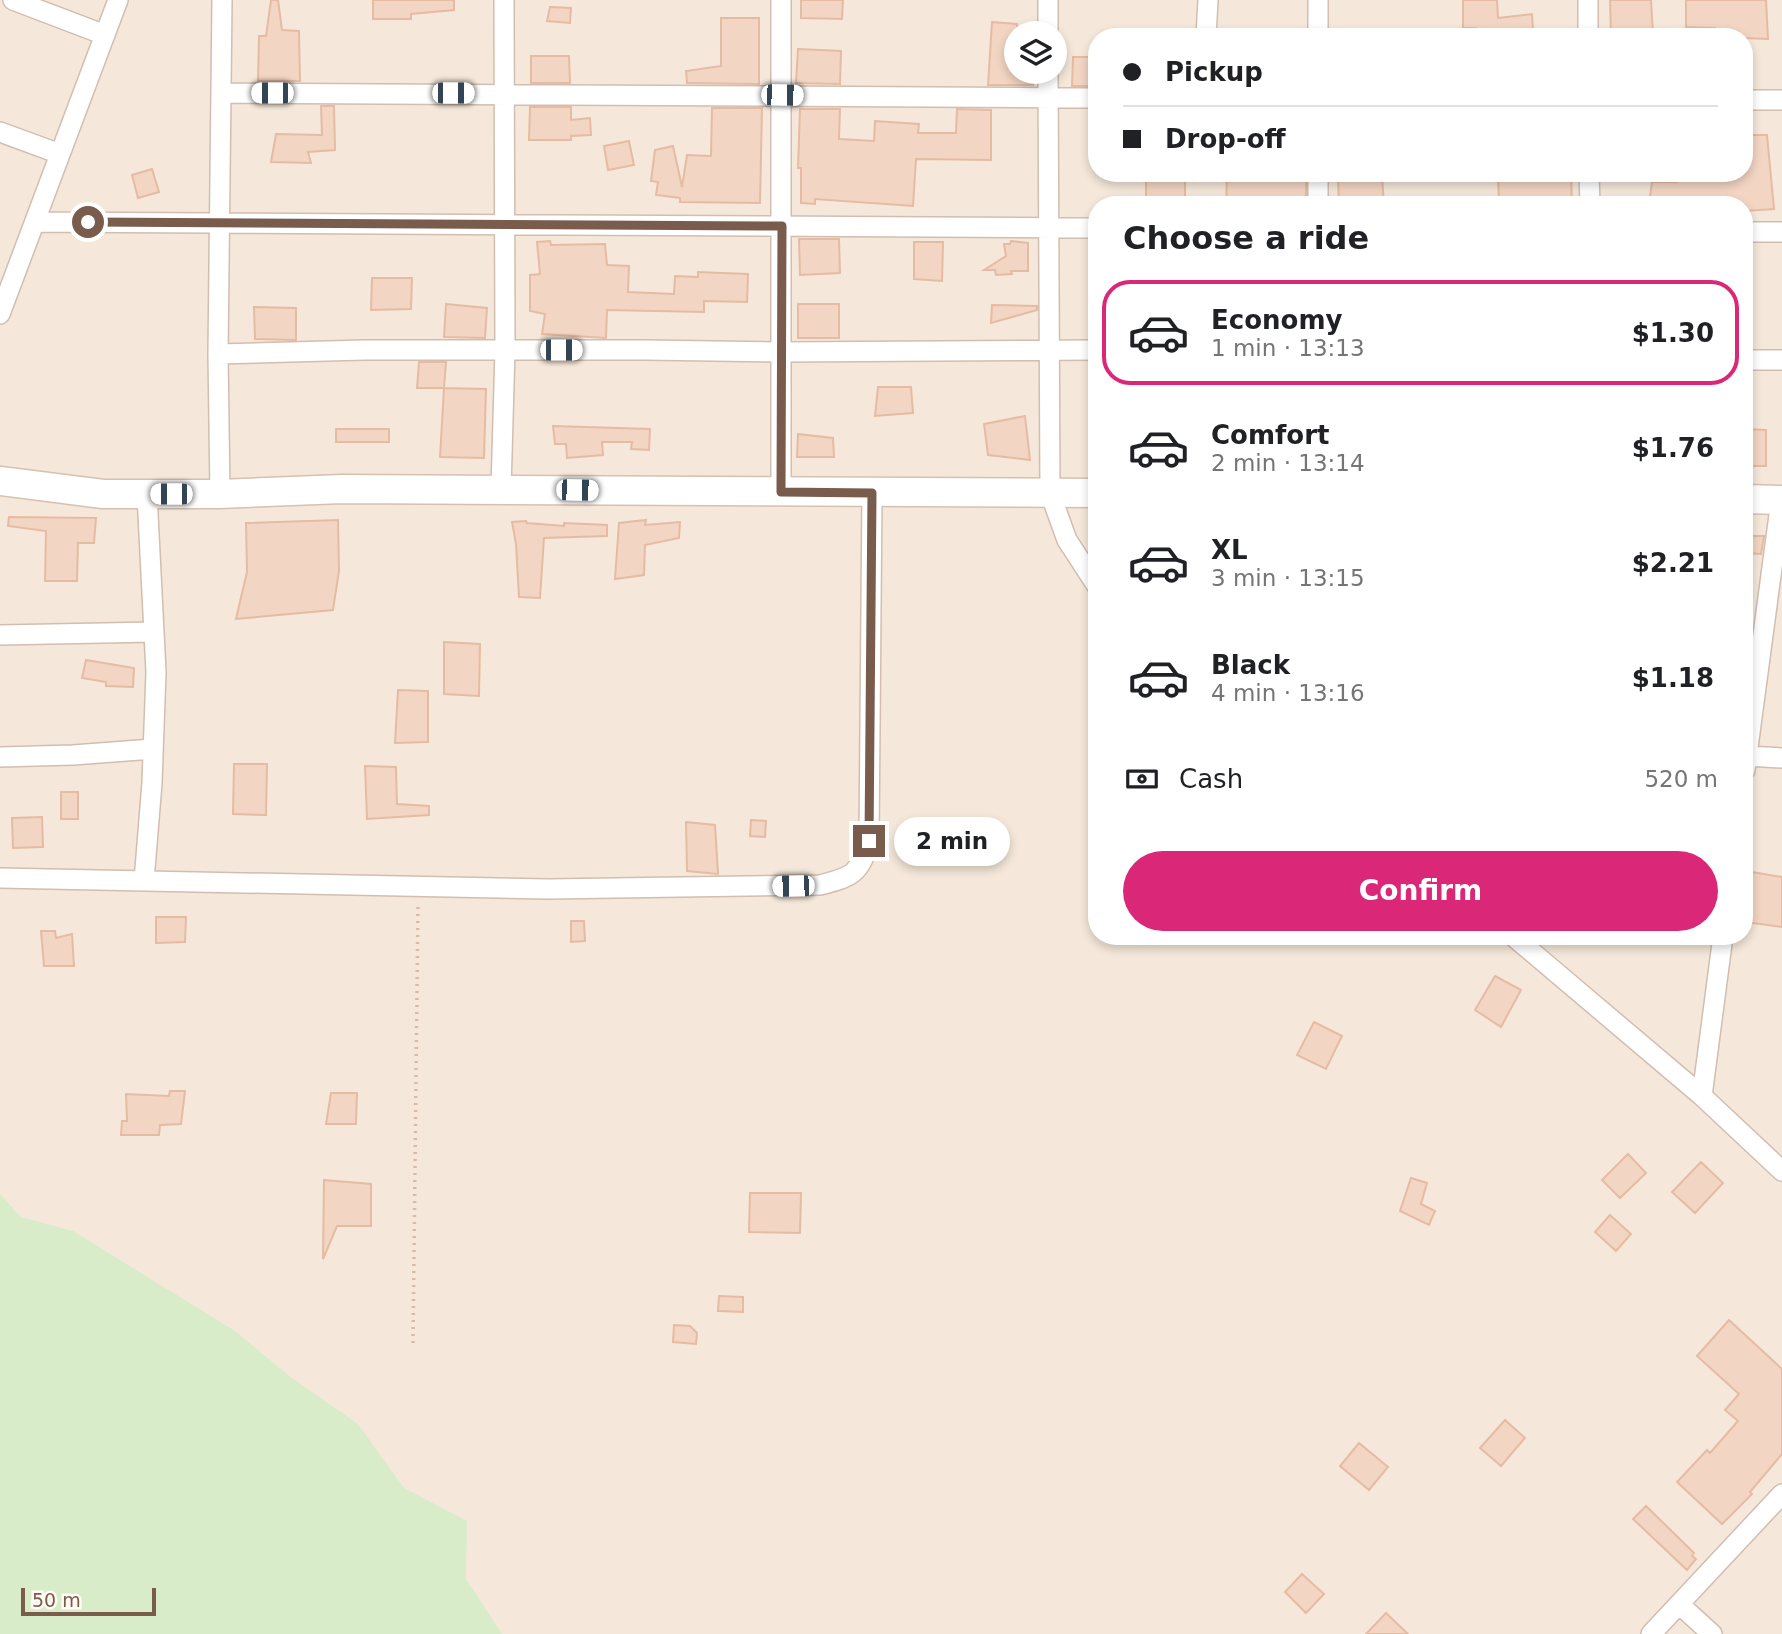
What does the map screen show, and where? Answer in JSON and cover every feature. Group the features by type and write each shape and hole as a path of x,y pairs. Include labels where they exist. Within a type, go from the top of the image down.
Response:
{"street":[{"path":"13,0 105,35"},
{"path":"0,314 7,276 35,222 118,0"},
{"path":"220,494 218,354 222,0"},
{"path":"501,489 505,351 504,0"},
{"path":"781,0 781,492"},
{"path":"1048,0 1048,21"},
{"path":"1206,28 1208,0"},
{"path":"1318,0 1318,28"},
{"path":"1588,0 1588,28"},
{"path":"1048,84 1050,493 1067,540 1088,572"},
{"path":"221,93 1088,98"},
{"path":"1753,100 1782,100"},
{"path":"0,132 60,154"},
{"path":"35,222 1088,228"},
{"path":"1753,232 1782,232"},
{"path":"218,354 1088,350"},
{"path":"1753,360 1782,360"},
{"path":"0,481 103,494 220,494 342,489 1088,493"},
{"path":"0,878 549,889 820,885 846,878 857,870 864,860 869,841 872,493"},
{"path":"144,881 153,749 154,632 147,494"},
{"path":"1753,499 1782,500 1753,712"},
{"path":"0,635 154,632"},
{"path":"0,757 153,749"},
{"path":"1753,762 1782,758"},
{"path":"1524,945 1702,1096 1782,1171"},
{"path":"1702,1096 1722,945"},
{"path":"1651,1634 1782,1494"},
{"path":"1679,1604 1712,1634"}],"path":[{"path":"413,1343 418,887"}],"shaded area":[{"path":"0,0 1782,0 1782,1634 0,1634"}],"green space":[{"path":"0,1194 21,1217 73,1231 235,1331 292,1378 358,1424 404,1488 467,1521 466,1579 502,1634 0,1634"}],"building":[{"path":"271,0 278,0 282,30 299,31 300,81 258,81 259,36 266,36"},
{"path":"373,0 454,0 454,10 411,14 411,19 373,19"},
{"path":"801,0 843,0 842,19 801,18"},
{"path":"1463,0 1497,0 1498,18 1532,14 1533,28 1463,28"},
{"path":"1610,0 1651,0 1653,28 1611,28"},
{"path":"1686,0 1766,0 1768,39 1753,38 1753,28 1686,27"},
{"path":"550,7 571,8 570,23 547,21"},
{"path":"721,18 759,18 759,84 687,83 686,71 721,66"},
{"path":"992,22 1004,23 1004,84 1033,85 988,85"},
{"path":"798,49 841,51 840,84 796,83"},
{"path":"531,56 569,56 570,83 531,83"},
{"path":"1073,57 1088,57 1088,86 1072,86"},
{"path":"321,106 334,106 335,150 308,152 311,163 271,162 276,134 322,135"},
{"path":"530,107 571,107 571,120 590,118 591,135 571,136 571,140 529,140"},
{"path":"712,108 762,108 760,203 680,202 680,198 656,195 658,182 651,181 655,150 673,146 682,187 687,155 711,156"},
{"path":"800,109 840,109 839,139 874,141 875,121 919,124 918,133 956,133 957,109 991,110 991,160 916,159 913,206 815,199 815,204 801,203 801,168 798,168"},
{"path":"1753,135 1767,135 1774,209 1753,210 1753,196 1650,196 1652,182 1753,182"},
{"path":"629,141 634,165 608,170 604,146"},
{"path":"152,169 159,192 138,198 132,175"},
{"path":"1146,182 1185,182 1185,196 1146,196"},
{"path":"1227,182 1306,182 1306,196 1226,196"},
{"path":"1338,182 1382,182 1383,196 1339,196"},
{"path":"1498,182 1571,182 1572,196 1499,196"},
{"path":"799,239 839,239 840,273 800,275"},
{"path":"550,241 551,245 605,244 607,265 629,266 628,292 674,294 675,276 698,277 698,272 748,274 747,302 704,301 704,312 607,310 606,338 542,334 545,314 530,311 530,275 540,274 537,242"},
{"path":"1011,241 1028,243 1028,271 1011,271 1012,274 996,275 995,270 984,270 1006,256 1004,244 1010,244"},
{"path":"914,242 943,242 942,281 914,279"},
{"path":"372,278 412,278 411,309 371,310"},
{"path":"446,304 487,308 485,338 444,337"},
{"path":"798,304 839,304 839,338 798,338"},
{"path":"992,305 1037,306 1037,310 991,323"},
{"path":"254,307 296,308 296,340 255,339"},
{"path":"419,362 446,362 444,388 417,388"},
{"path":"878,387 911,387 913,413 875,416"},
{"path":"444,388 486,389 484,458 440,457"},
{"path":"1025,416 1030,460 988,455 984,424"},
{"path":"553,426 650,429 649,450 631,449 632,442 602,442 603,455 567,458 566,444 555,444"},
{"path":"336,429 389,429 389,442 336,442"},
{"path":"1753,429 1766,430 1766,466 1753,466"},
{"path":"798,434 833,438 834,457 797,457"},
{"path":"9,517 96,518 94,543 78,543 77,581 45,581 46,531 8,526"},
{"path":"338,520 339,571 333,610 236,619 247,572 246,523"},
{"path":"646,520 645,525 680,522 679,538 645,545 644,575 615,579 619,523"},
{"path":"512,522 564,526 564,523 607,525 607,536 544,538 540,598 519,597"},
{"path":"1753,536 1764,536 1761,554 1753,553"},
{"path":"444,642 480,644 479,696 444,694"},
{"path":"86,660 134,668 133,687 106,686 106,682 82,678"},
{"path":"398,690 428,691 428,742 395,743"},
{"path":"234,764 267,764 266,815 233,814"},
{"path":"365,766 396,767 397,804 429,806 429,815 367,819"},
{"path":"61,792 78,792 78,819 61,819"},
{"path":"42,817 43,847 13,848 12,818"},
{"path":"751,820 766,821 765,837 750,836"},
{"path":"686,822 715,825 718,874 687,871"},
{"path":"1753,872 1782,877 1782,927 1753,923"},
{"path":"156,917 186,917 185,942 156,943"},
{"path":"571,921 584,921 585,941 571,942"},
{"path":"41,931 55,931 56,938 72,934 74,966 44,966"},
{"path":"1495,976 1521,990 1501,1027 1475,1010"},
{"path":"1314,1022 1342,1036 1326,1069 1297,1055"},
{"path":"170,1091 185,1091 181,1124 160,1125 159,1135 121,1135 122,1121 127,1121 126,1094 169,1096"},
{"path":"331,1093 357,1093 356,1124 326,1124"},
{"path":"1628,1154 1646,1173 1620,1198 1602,1180"},
{"path":"1701,1162 1723,1183 1695,1213 1672,1192"},
{"path":"1411,1178 1427,1183 1421,1204 1435,1211 1429,1225 1400,1211"},
{"path":"324,1180 371,1184 371,1226 337,1226 323,1259"},
{"path":"750,1193 801,1193 800,1233 749,1232"},
{"path":"1610,1215 1631,1234 1616,1251 1595,1232"},
{"path":"719,1296 743,1297 743,1312 718,1311"},
{"path":"1729,1320 1782,1369 1782,1454 1750,1492 1752,1494 1722,1524 1677,1482 1707,1450 1710,1453 1738,1421 1725,1410 1739,1394 1697,1356"},
{"path":"674,1325 690,1326 697,1333 696,1344 673,1342"},
{"path":"1505,1420 1525,1438 1501,1466 1480,1448"},
{"path":"1359,1443 1388,1467 1369,1490 1340,1466"},
{"path":"1646,1506 1694,1553 1692,1556 1696,1559 1687,1570 1633,1519"},
{"path":"1302,1574 1324,1594 1306,1613 1285,1592"},
{"path":"1386,1613 1408,1634 1366,1634"}],"route":[{"path":"88,222 782,226 781,492 872,493 869,841"}]}
